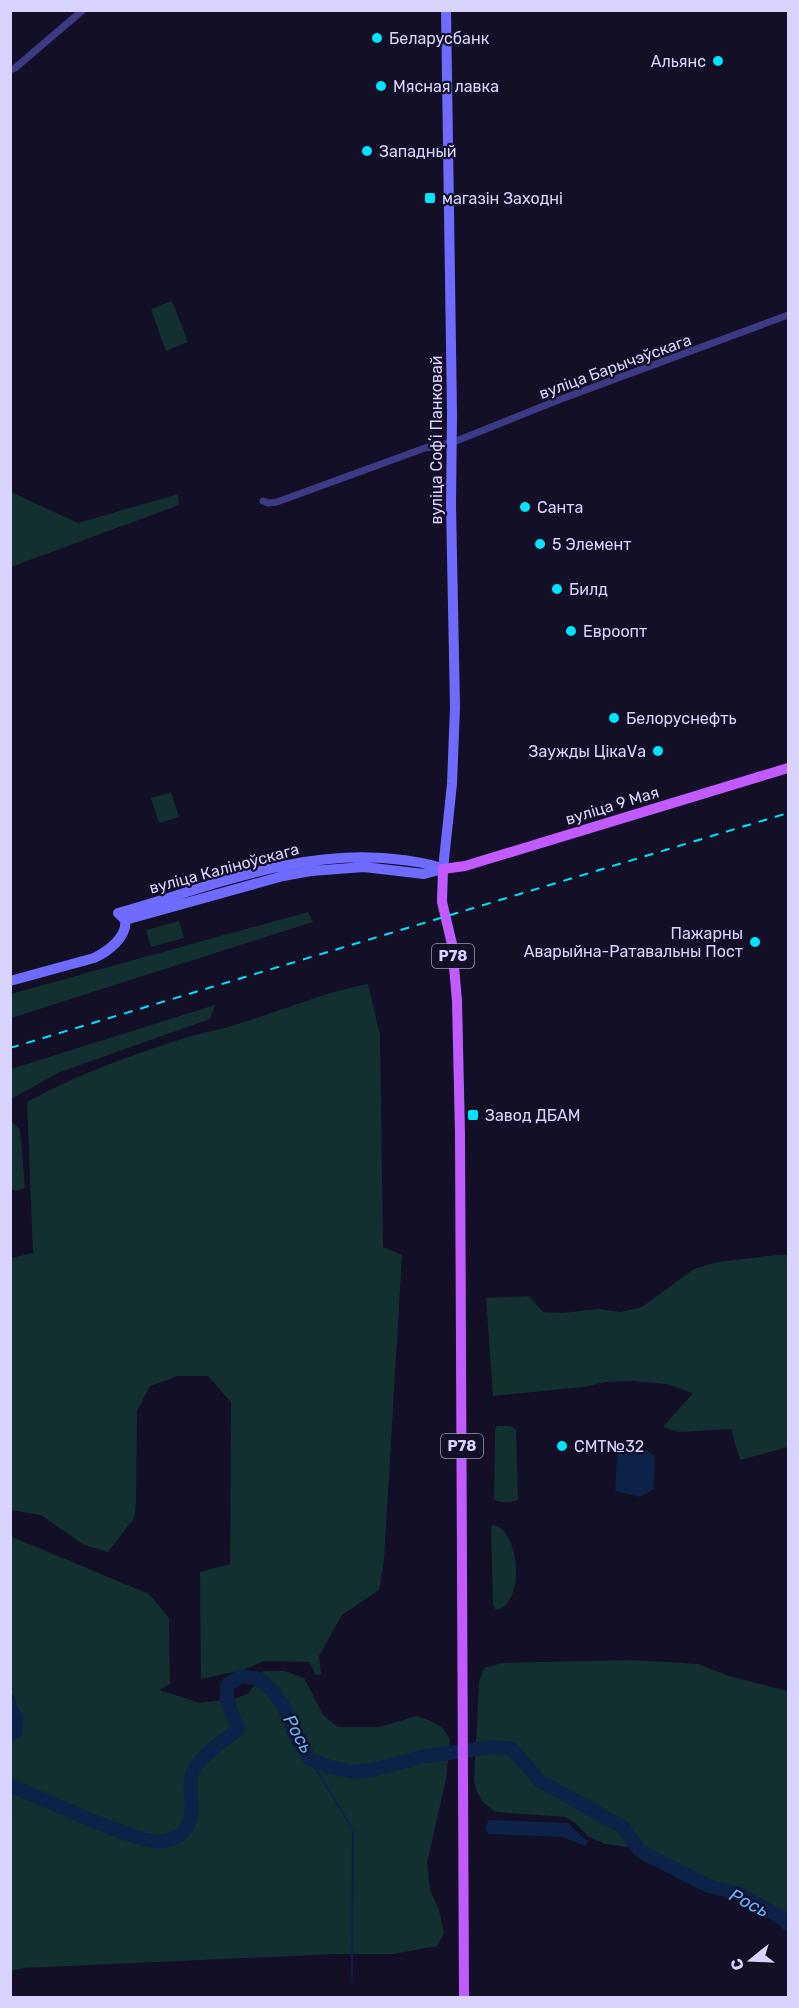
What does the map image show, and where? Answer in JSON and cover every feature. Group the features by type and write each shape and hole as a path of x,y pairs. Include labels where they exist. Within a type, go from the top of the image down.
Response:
{"main road":[{"name":"вуліца Софʼі Панковай","path":"443,869 452,784 455,707 446,10"},
{"name":"вуліца 9 Мая","path":"443,869 465,866 789,768"},
{"name":"вуліца Каліноўскага","path":"10,981 94,958 106,952 126,926 121,917 280,866 346,856 386,857 432,864 443,869"},
{"name":"Р78","path":"443,869 442,902 452,944 457,1012 463,1501 464,1998"}],"street":[{"path":"10,70 82,10"},
{"name":"вуліца Барычэўскага","path":"451,443 556,401 789,315"},
{"path":"263,501 277,502 425,448 451,443"}],"green space":[{"path":"172,301 188,342 166,351 151,309"},
{"path":"11,492 78,523 178,494 179,505 11,567"},
{"path":"171,792 179,817 159,823 151,798"},
{"path":"308,912 313,922 11,1018 11,994"},
{"path":"179,921 184,938 151,947 146,930"},
{"path":"368,984 380,1035 383,1247 402,1255 384,1560 379,1590 342,1615 319,1656 321,1674 316,1675 309,1662 264,1661 243,1670 201,1679 200,1572 230,1564 231,1402 208,1376 178,1376 150,1386 137,1411 134,1518 108,1552 84,1545 41,1515 11,1510 11,1258 33,1253 27,1102 106,1065 147,1050"},
{"path":"215,1005 210,1019 60,1072 11,1099 11,1069"},
{"path":"11,1121 20,1129 25,1188 15,1191 11,1189"},
{"path":"788,1255 788,1447 740,1460 731,1429 679,1432 663,1427 693,1393 666,1384 633,1381 605,1382 584,1387 493,1396 486,1298 529,1296 543,1312 563,1313 598,1309 621,1312 642,1307 694,1269 718,1262"},
{"path":"497,1426 510,1426 516,1429 518,1500 509,1502 494,1499 495,1429"},
{"path":"493,1525 502,1530 509,1539 516,1567 512,1595 506,1605 496,1610 493,1605 491,1527"},
{"path":"10,1536 149,1594 169,1618 170,1684 159,1690 200,1703 237,1698 249,1693 263,1671 284,1671 304,1678 324,1716 338,1727 380,1727 416,1716 442,1727 450,1739 446,1779 427,1863 430,1890 439,1910 444,1933 437,1946 394,1954 335,1954 24,1968 11,1971 10,1742 22,1735 11,1693"},
{"path":"632,1660 698,1664 729,1676 788,1691 788,1918 770,1903 705,1879 649,1850 605,1844 589,1837 566,1817 495,1812 483,1802 476,1790 474,1780 479,1682 484,1668 502,1663"}],"water":[{"path":"634,1442 655,1456 654,1489 640,1497 615,1491 618,1445"},
{"path":"10,1693 23,1716 22,1735 11,1742"},
{"path":"488,1820 568,1823 588,1842 585,1846 562,1837 489,1834 485,1829"}],"waterway":[{"name":"Рось","path":"10,1786 96,1822 144,1839 165,1841 178,1836 190,1820 191,1779 195,1767 238,1729 227,1700 227,1685 241,1676 259,1679 271,1689 283,1705 295,1735 310,1759 330,1767 354,1772 426,1756 494,1747 512,1749 540,1781 623,1827 640,1851 708,1886 738,1893 779,1916 788,1924"},
{"path":"310,1759 353,1830 352,1978"}],"railway":[{"path":"10,1048 788,813"}],"place":[{"name":"Беларусбанк","path":"377,38"},
{"name":"Альянс","path":"718,61"},
{"name":"Мясная лавка","path":"381,86"},
{"name":"Западный","path":"367,151"},
{"name":"магазін Заходні","path":"430,198"},
{"name":"Санта","path":"525,507"},
{"name":"5 Элемент","path":"540,544"},
{"name":"Билд","path":"557,589"},
{"name":"Евроопт","path":"571,631"},
{"name":"Белоруснефть","path":"614,718"},
{"name":"Заужды ЦікаVа","path":"658,751"},
{"name":"Пажарны Аварыйна-Ратавальны Пост","path":"755,942"},
{"name":"Завод ДБАМ","path":"473,1115"},
{"name":"СМТ№32","path":"562,1446"}]}
